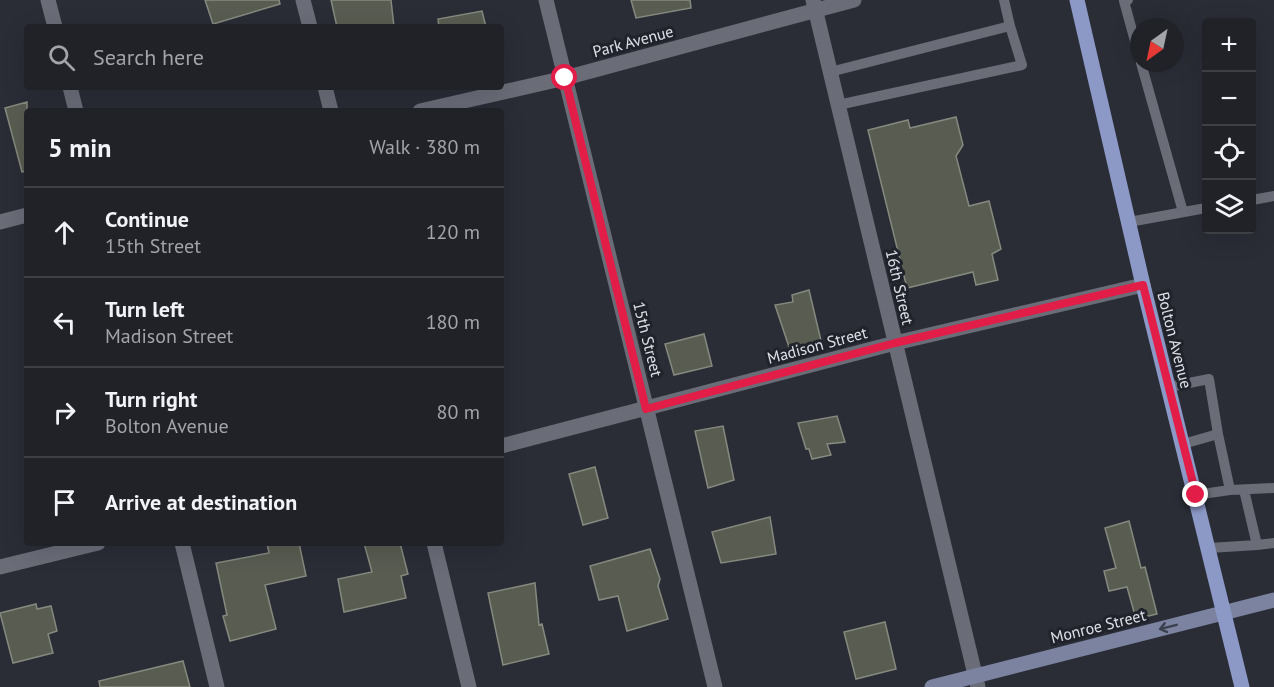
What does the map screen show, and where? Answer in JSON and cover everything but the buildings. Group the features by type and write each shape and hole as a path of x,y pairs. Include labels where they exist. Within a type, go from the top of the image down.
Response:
{"main road":[{"name":"Bolton Avenue","path":"1077,0 1143,285 1242,687"},
{"name":"Monroe Street","path":"932,687 977,682 1274,600"}],"street":[{"path":"48,0 54,24"},
{"path":"303,0 309,24"},
{"name":"15th Street","path":"546,0 715,687"},
{"name":"Park Avenue","path":"433,108 565,78 814,5 854,0"},
{"name":"16th Street","path":"814,5 977,682"},
{"path":"71,90 75,108"},
{"path":"326,90 330,108"},
{"path":"0,222 24,216"},
{"name":"Madison Street","path":"504,445 895,343 1143,285"},
{"path":"0,567 86,546"},
{"path":"183,546 217,687"},
{"path":"435,546 469,687"}],"lane":[{"path":"838,105 1022,65 1004,0"},
{"path":"1125,0 1130,20"},
{"path":"830,72 1010,26"},
{"path":"1144,72 1183,212"},
{"path":"1256,199 1274,196"},
{"path":"1129,222 1202,209"},
{"path":"1169,387 1209,379 1230,490"},
{"path":"1183,444 1218,434"},
{"path":"1196,495 1230,490 1274,488"},
{"path":"1244,490 1257,545"},
{"path":"1209,548 1274,543"}],"route":[{"path":"565,78 646,409 895,343 1143,285 1196,495"}]}
